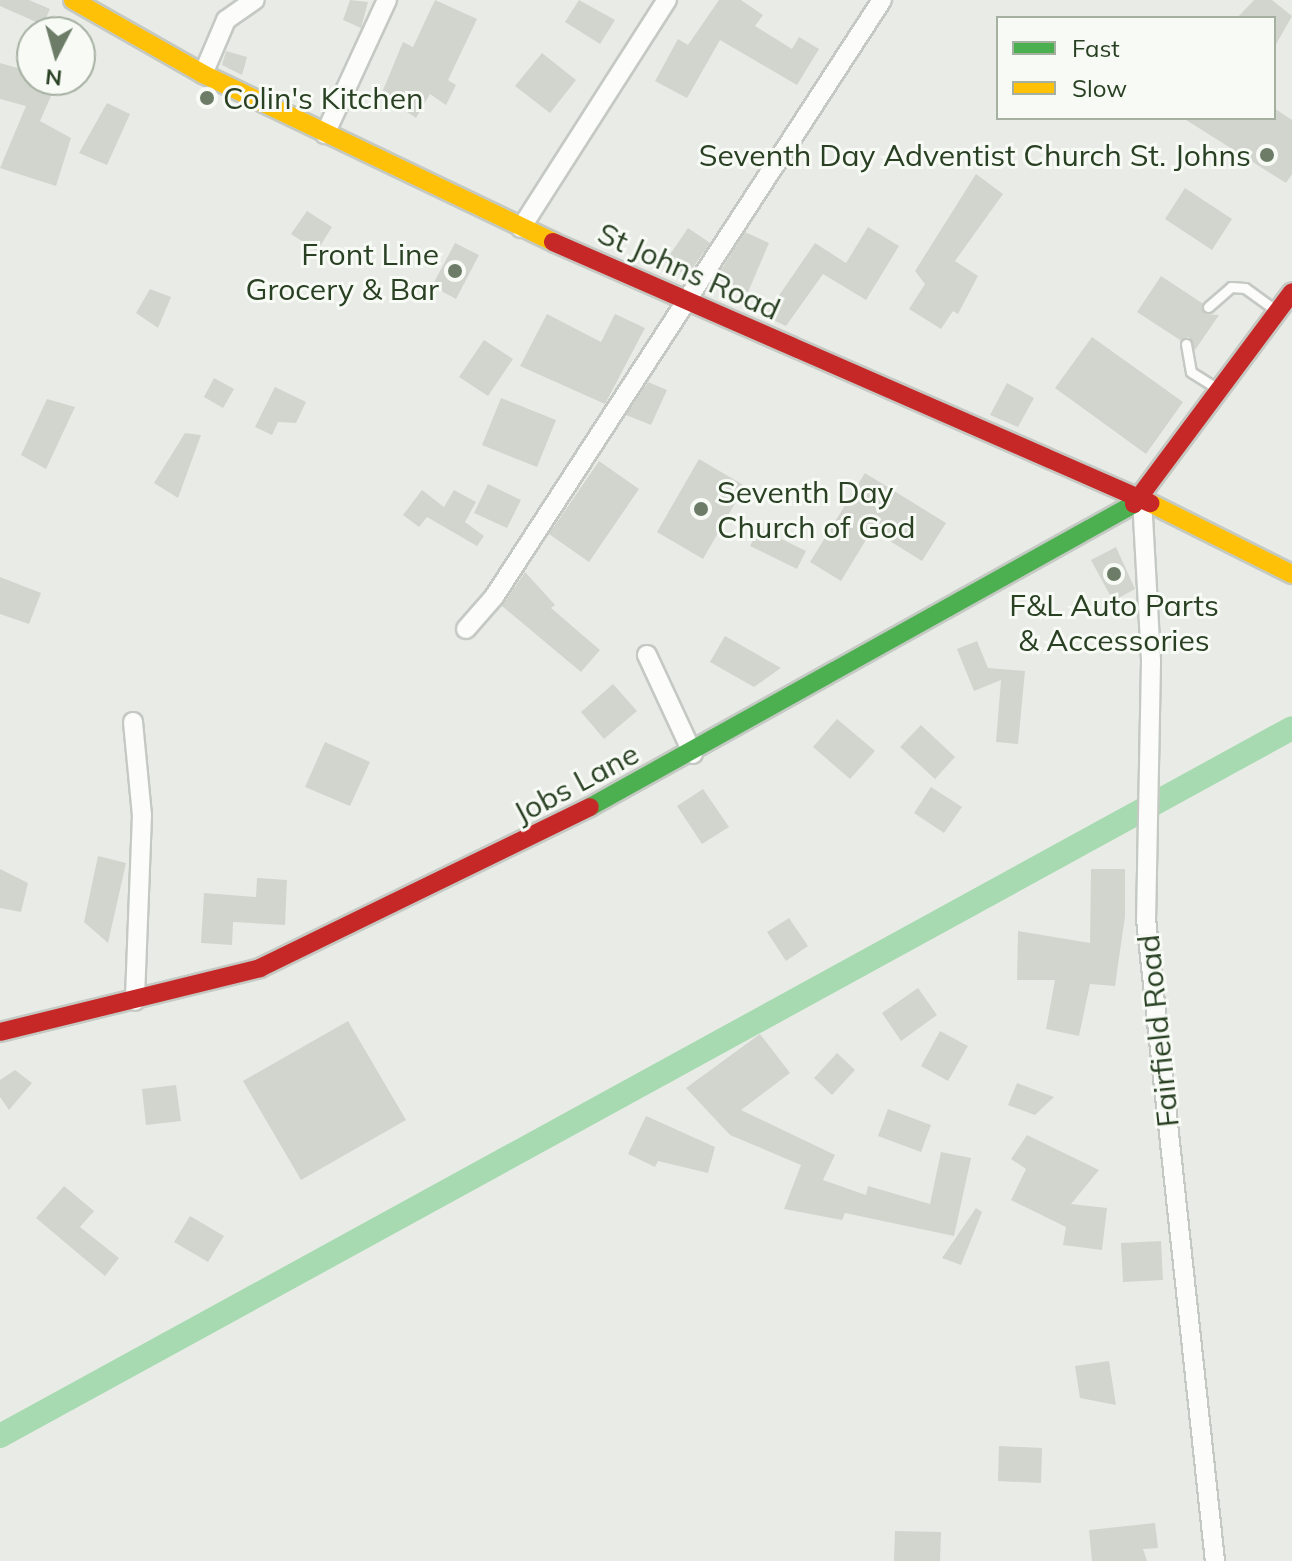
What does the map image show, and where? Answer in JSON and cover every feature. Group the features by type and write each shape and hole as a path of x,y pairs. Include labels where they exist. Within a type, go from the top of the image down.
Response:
{"main road":[{"name":"St Johns Road","path":"73,0 203,74 521,228 1142,499 1292,574"},
{"path":"1142,499 1218,389 1292,292"},
{"name":"Jobs Lane","path":"0,1032 260,968 445,883 693,754 1142,499"}],"street":[{"path":"203,74 226,20 255,0"},
{"path":"325,134 387,0"},
{"path":"521,228 667,0"},
{"path":"466,629 494,597 882,0"},
{"name":"Fairfield Road","path":"1142,499 1151,662 1146,919 1215,1561"},
{"path":"647,655 693,754"},
{"path":"133,722 142,815 135,1001"}],"lane":[{"path":"1208,307 1231,287 1245,288 1278,311"},
{"path":"1186,344 1191,372 1218,389"}],"building":[{"path":"0,0 29,0 50,9 47,16 23,16 0,6"},
{"path":"350,0 368,2 361,28 343,20"},
{"path":"435,0 477,19 448,80 456,85 446,105 430,94 416,118 381,95 403,42 413,47"},
{"path":"579,0 615,20 600,44 565,22"},
{"path":"719,0 741,0 763,15 755,26 792,49 799,37 819,49 797,85 720,40 687,98 655,81 678,39 688,45"},
{"path":"1254,0 1272,0 1292,16 1276,44 1276,16 1239,16"},
{"path":"226,51 247,57 242,75 222,65"},
{"path":"542,53 576,80 550,113 515,86"},
{"path":"0,63 16,68 16,96 51,96 40,121 71,138 56,186 0,168 26,106 0,99"},
{"path":"107,103 130,114 107,165 79,153"},
{"name":"Seventh Day Adventist Church St. Johns","path":"1276,109 1292,120 1292,174 1286,183 1186,120 1276,120"},
{"path":"976,174 1003,194 955,261 978,276 958,314 953,311 941,329 909,309 925,284 915,271"},
{"path":"1185,188 1232,219 1212,250 1165,219"},
{"path":"307,211 332,227 317,251 291,234"},
{"path":"868,227 899,246 866,300 823,274 786,326 765,316 815,243 846,263"},
{"path":"688,228 710,243 687,276 665,262"},
{"path":"745,232 769,243 748,292 716,278"},
{"name":"Front Line Grocery & Bar","path":"455,243 479,255 456,299 432,286"},
{"path":"1161,276 1202,303 1205,314 1219,315 1195,350 1189,337 1180,340 1137,312"},
{"path":"150,289 171,297 158,328 136,313"},
{"path":"547,314 601,342 615,314 645,328 605,404 520,366"},
{"path":"1092,337 1183,402 1146,454 1055,388"},
{"path":"484,340 513,359 488,396 459,377"},
{"path":"214,378 234,389 223,408 204,397"},
{"path":"648,382 667,390 651,425 626,415"},
{"path":"1007,383 1034,398 1018,427 990,415"},
{"path":"275,387 306,402 296,423 278,422 272,435 255,427"},
{"path":"501,398 556,420 537,467 482,445"},
{"path":"47,399 75,407 46,469 21,455"},
{"path":"185,433 201,435 178,498 154,483"},
{"name":"Seventh Day Church of God","path":"699,459 745,486 703,559 657,532"},
{"path":"599,461 639,489 589,562 549,534"},
{"path":"865,473 946,523 922,561 872,530 841,581 810,562"},
{"path":"488,484 521,500 507,528 474,513"},
{"path":"422,490 444,507 454,490 476,502 465,522 484,536 477,546 427,517 419,527 403,515"},
{"path":"759,528 806,551 797,569 750,546"},
{"name":"F&L Auto Parts & Accessories","path":"1116,547 1135,589 1113,601 1091,560"},
{"path":"525,572 555,605 551,608 600,650 581,672 502,606"},
{"path":"0,577 41,593 29,624 0,614"},
{"path":"725,636 781,668 754,687 710,662"},
{"path":"977,641 988,668 1025,671 1018,744 996,742 1001,680 974,691 957,649"},
{"path":"613,684 637,711 604,739 581,712"},
{"path":"837,719 875,751 850,779 813,747"},
{"path":"921,725 955,757 935,779 900,747"},
{"path":"325,742 370,762 350,806 305,787"},
{"path":"931,787 962,807 944,833 914,813"},
{"path":"703,789 729,827 702,844 677,806"},
{"path":"98,856 126,863 108,943 84,922"},
{"path":"0,869 28,883 21,912 0,908"},
{"path":"1091,869 1125,869 1125,916 1115,986 1090,984 1079,1036 1046,1029 1055,980 1017,980 1018,931 1090,943"},
{"path":"257,878 287,880 285,925 233,922 232,945 201,943 204,893 256,897"},
{"path":"789,918 808,946 786,961 767,932"},
{"path":"918,988 937,1015 901,1041 882,1013"},
{"path":"348,1021 406,1120 301,1180 243,1081"},
{"path":"940,1031 968,1046 948,1081 921,1066"},
{"path":"760,1034 790,1073 741,1110 835,1155 823,1180 866,1195 868,1186 930,1204 941,1152 971,1158 954,1236 845,1213 842,1220 784,1209 801,1165 730,1135 686,1088"},
{"path":"837,1053 855,1070 832,1095 814,1078"},
{"path":"15,1070 32,1083 9,1110 0,1097 0,1080"},
{"path":"1017,1083 1054,1097 1035,1115 1008,1105"},
{"path":"176,1085 181,1121 146,1125 142,1089"},
{"path":"888,1109 931,1125 921,1152 878,1136"},
{"path":"646,1116 715,1147 708,1173 658,1161 655,1167 628,1154"},
{"path":"1027,1135 1099,1170 1071,1204 1107,1208 1102,1250 1063,1245 1066,1227 1011,1200 1026,1169 1011,1159"},
{"path":"64,1186 94,1211 80,1227 119,1258 105,1276 36,1218"},
{"path":"976,1208 982,1212 961,1265 942,1258"},
{"path":"190,1216 224,1236 208,1262 174,1242"},
{"path":"1161,1241 1163,1280 1123,1282 1121,1243"},
{"path":"1109,1361 1116,1405 1080,1398 1075,1366"},
{"path":"999,1446 1042,1448 1041,1483 998,1481"},
{"path":"1155,1523 1158,1548 1143,1549 1147,1561 1092,1561 1089,1530"},
{"path":"895,1531 941,1532 940,1561 894,1561"}],"waterway":[{"path":"0,1436 1292,728"}],"traffic: fast":[{"path":"590,807 1134,504"}],"traffic: slow":[{"path":"73,0 203,74 553,242"},
{"path":"1150,503 1292,574"}],"traffic: jam":[{"path":"553,242 1150,503"},
{"path":"1134,504 1292,292"},
{"path":"0,1032 260,968 590,807"}],"place":[{"name":"Colin's Kitchen","path":"207,98"},
{"name":"Seventh Day Adventist Church St. Johns","path":"1267,155"},
{"name":"Front Line Grocery & Bar","path":"455,271"},
{"name":"Seventh Day Church of God","path":"701,509"},
{"name":"F&L Auto Parts & Accessories","path":"1114,574"}]}
